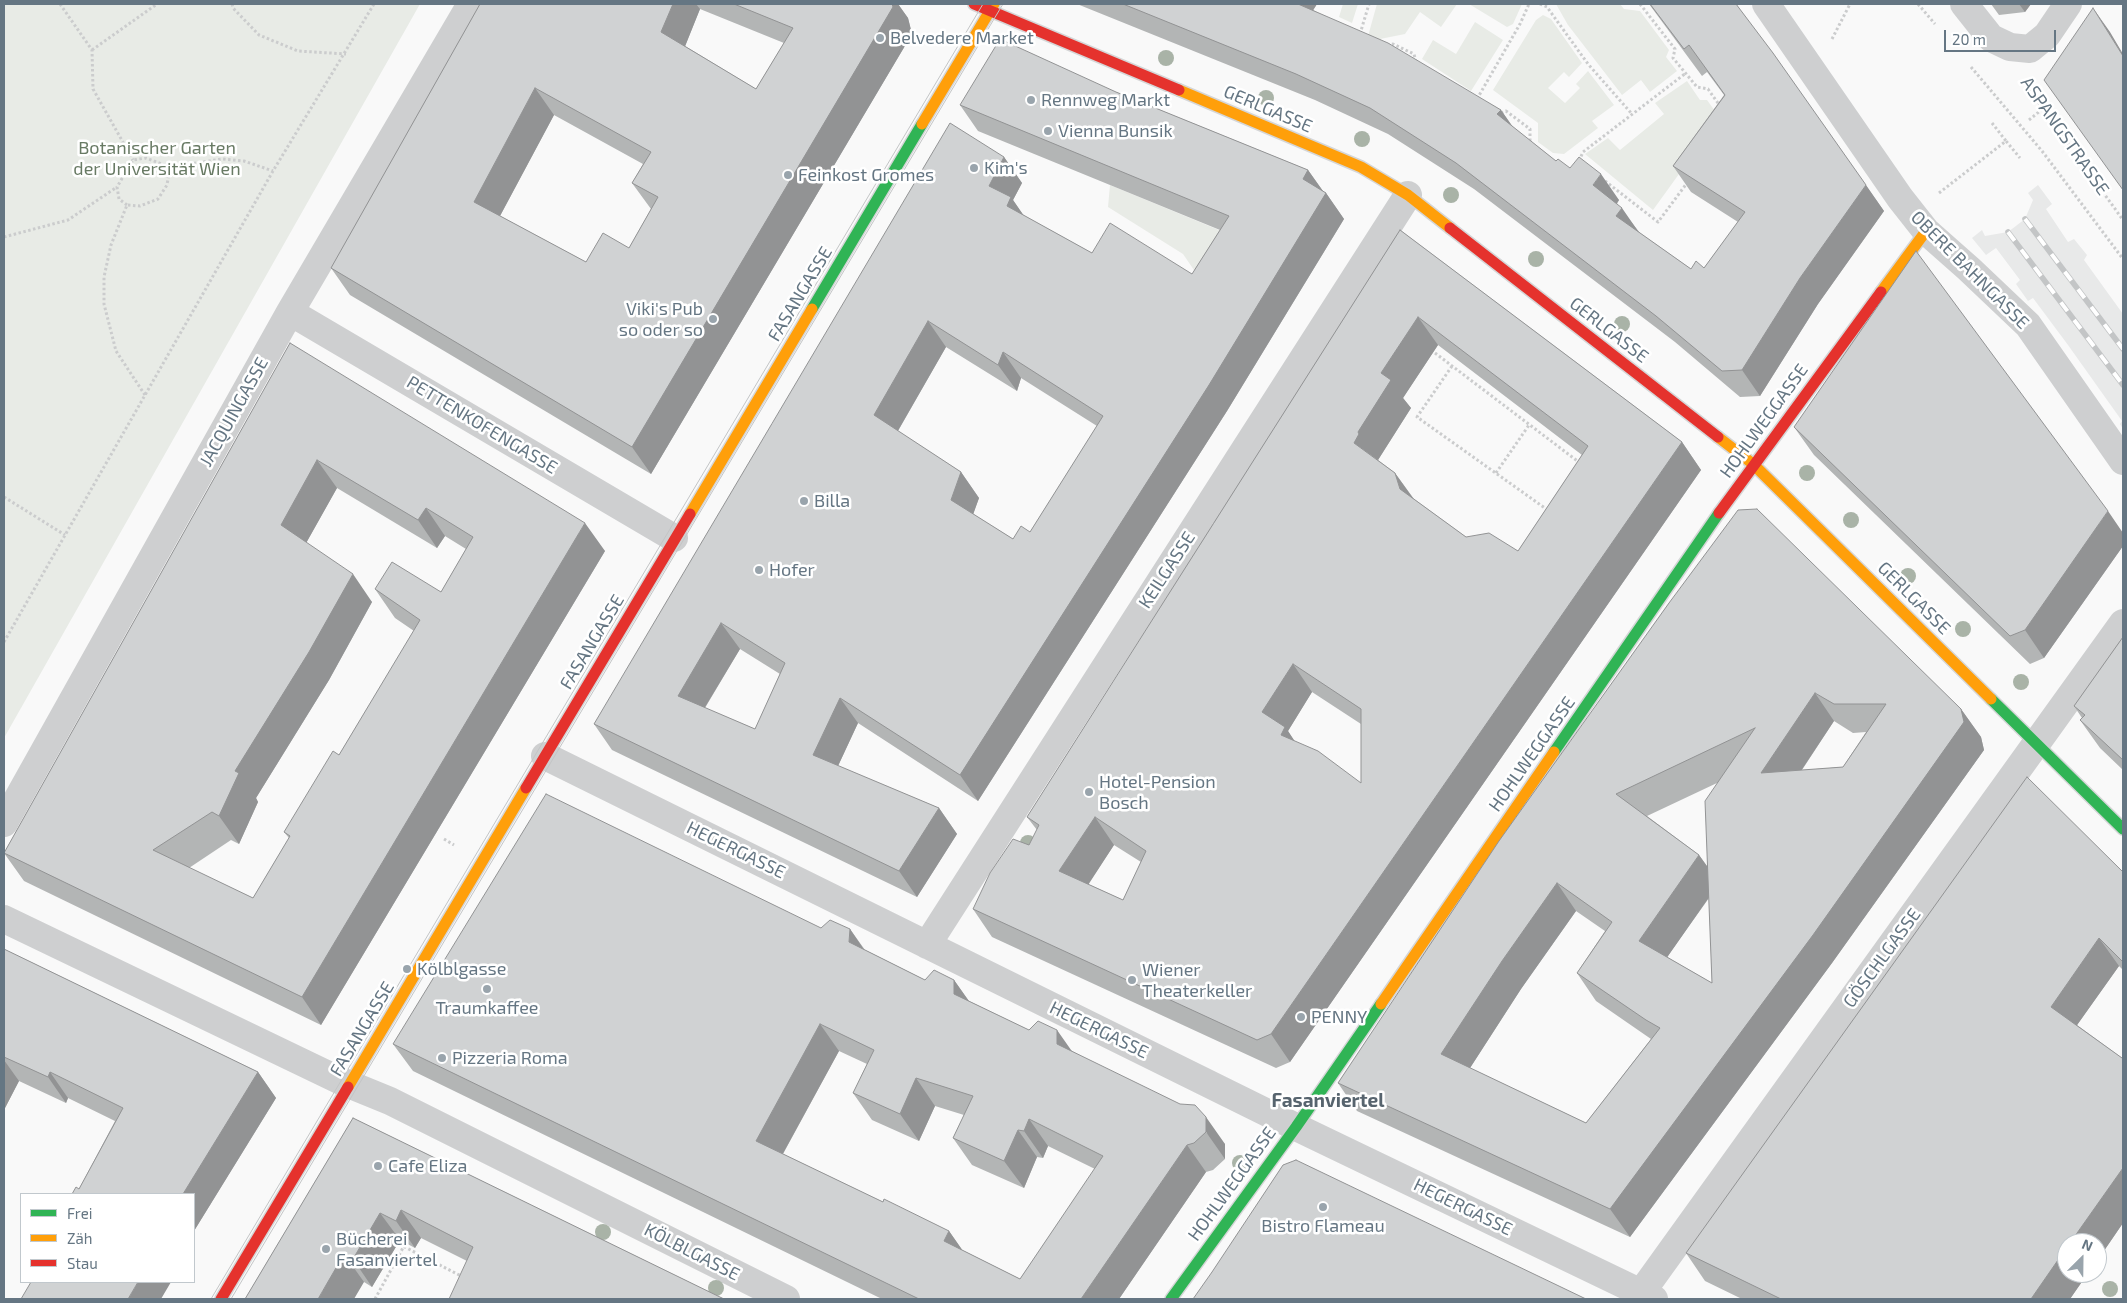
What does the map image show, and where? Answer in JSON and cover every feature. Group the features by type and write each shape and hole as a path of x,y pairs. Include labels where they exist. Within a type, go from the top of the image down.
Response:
{"street":[{"name":"JACQUINGASSE","path":"4,823 290,312 471,4"},
{"name":"GERLGASSE","path":"974,4 992,7 1361,167 1408,194 1753,464 2123,829"},
{"name":"OBERE BAHNGASSE","path":"1766,4 1900,198 1926,231 2028,325 2123,461"},
{"path":"1964,4 1992,38 2010,47 2020,48 2030,48 2047,35 2068,4"},
{"name":"FASANGASSE","path":"221,1299 992,7"},
{"name":"KEILGASSE","path":"927,945 1408,194"},
{"name":"HOHLWEGGASSE","path":"1171,1299 1296,1127 1753,464 1926,231"},
{"name":"PETTENKOFENGASSE","path":"290,312 674,538"},
{"name":"GÖSCHLGASSE","path":"1648,1296 2123,623"},
{"name":"HEGERGASSE","path":"545,756 1296,1127 1648,1296"},
{"name":"KÖLBLGASSE","path":"4,919 349,1085 390,1100 786,1299"}],"path":[{"path":"60,4 92,50 93,89 133,160"},
{"path":"92,50 156,4"},
{"path":"232,4 233,8 259,35 298,51 346,54"},
{"path":"4,642 272,171 346,54 374,4"},
{"path":"1358,40 1369,4"},
{"path":"1482,106 1475,101 1520,24 1529,4"},
{"path":"1540,4 1547,7 1588,64 1632,114"},
{"path":"1640,4 1675,49 1673,58 1697,87 1708,89 1723,111"},
{"path":"1918,4 1936,25"},
{"path":"1384,46 1393,44 1414,54 1418,66"},
{"name":"ASPANGSTRASSE","path":"2020,48 2021,78 2123,220"},
{"path":"1966,60 2042,152 2123,259"},
{"path":"1573,165 1579,161 1583,152 1686,73"},
{"path":"2029,120 2040,110"},
{"path":"1494,114 1506,111 1530,129 1530,142 1537,148"},
{"path":"1992,123 2020,158"},
{"path":"1942,200 1937,194 2006,140"},
{"path":"133,160 146,158 170,167 222,158 244,161 272,171"},
{"path":"4,238 68,220 117,187 133,160"},
{"path":"1579,161 1586,166"},
{"path":"117,187 119,198 127,205 140,206 158,199 167,185 170,167"},
{"path":"1600,178 1658,222 1693,176"},
{"path":"127,205 111,245 104,277 104,304 116,351 145,394"},
{"path":"1435,353 1584,466"},
{"path":"1452,366 1416,417 1551,512"},
{"path":"1496,473 1530,425"},
{"path":"4,497 64,535"},
{"path":"390,1239 472,1281"},
{"path":"375,1299 404,1246"}],"shaded area":[{"path":"2038,185 2052,204 2046,209 2068,242 2074,239 2087,255 2084,260 2123,314 2123,429 2120,424 2122,421 2068,345 2033,298 2028,301 2016,284 2020,280 1996,248 1986,255 1972,238 1982,230 1985,236 2008,232 2025,219 2033,200 2028,193"}],"green space":[{"name":"Botanischer Garten der Universität Wien","path":"4,4 420,4 4,738"},
{"path":"1343,4 1358,4 1352,23 1339,17"},
{"path":"1377,4 1457,4 1441,27 1420,12 1405,34 1375,40 1368,36"},
{"path":"1469,4 1522,4 1513,24 1507,27"},
{"path":"1556,4 1620,4 1624,9 1640,11 1669,50 1666,57 1677,71 1650,92 1641,80 1622,95 1568,25"},
{"path":"1543,15 1551,19 1582,63 1569,77 1564,72 1548,88 1565,103 1580,88 1576,84 1588,71 1614,105 1592,121 1598,128 1564,154 1553,153 1538,142 1538,123 1493,90 1536,20"},
{"path":"1475,22 1503,40 1471,91 1422,59 1433,40 1456,54"},
{"path":"1687,81 1700,100 1707,100 1725,125 1713,127 1653,210 1585,154 1608,138 1620,150 1664,114 1655,103"},
{"path":"1110,185 1248,242 1196,273 1183,254 1108,207"}],"building":[{"path":"480,4 673,4 661,32 756,89 793,28 734,4 892,4 893,7 632,447 331,268","holes":["535,88 651,152 632,183 658,197 629,248 603,233 586,262 474,202"]},
{"path":"1123,4 1298,4 1388,43 1501,110 1497,114 1556,161 1558,159 1570,168 1579,157 1601,174 1593,185 1622,208 1616,216 1691,269 1696,261 1704,268 1745,212 1673,166 1725,95 1689,45 1684,49 1650,4 1736,4 1866,185 1800,278 1742,370 1722,371 1656,316 1456,163 1370,108 1296,74"},
{"path":"2093,8 2123,56 2123,190 2044,80"},
{"path":"1000,39 1116,92 1308,170 1303,179 1326,193 1209,385 960,775 840,698 813,755 939,808 899,871 594,724 950,123 1004,157 989,186 1011,197 1007,206 1092,253 1110,223 1192,274 1229,216 960,105","holes":["928,321 998,365 1003,352 1103,416 1030,532 1021,526 1013,539 951,500 961,472 874,415","721,623 785,663 755,729 678,696"]},
{"path":"1400,230 1682,442 1271,1034 1257,1040 973,909 990,873 1013,839 1029,845 1039,825 1027,817","holes":["1418,317 1588,446 1518,551 1489,533 1466,537 1400,489 1395,473 1354,443 1359,434 1358,432 1391,380 1381,373","1293,664 1361,709 1361,783 1318,751 1281,735 1285,727 1262,712","1095,817 1146,851 1123,900 1059,871"]},
{"path":"1916,251 2108,511 2025,630 2010,636 1794,427"},
{"path":"290,343 585,523 302,997 4,853","holes":["317,460 418,520 426,508 473,537 441,592 392,562 375,589 420,620 339,755 333,751 284,832 290,836 253,898 153,850 212,812 219,816 239,773 235,771 309,652 353,574 281,525"]},
{"path":"1757,509 1961,709 1964,722 1813,935 1610,1209 1338,1083 1499,841 1738,510","holes":["1815,693 1834,704 1886,704 1843,767 1761,773","1755,728 1705,801 1712,983 1639,941 1699,855 1616,794","1557,883 1612,922 1577,973 1660,1028 1586,1123 1441,1054 1502,961"]},
{"path":"2123,637 2123,760 2080,720 2085,715 2074,706"},
{"path":"2027,777 2123,872 2123,962 2099,938 2051,1007 2123,1057 2123,1168 2077,1233 2057,1233 2057,1261 2031,1299 1781,1299 1686,1253"},
{"path":"546,794 821,928 830,920 850,929 849,942 925,980 934,970 954,980 954,994 1029,1030 1038,1021 1057,1030 1057,1044 1180,1104 1195,1105 1206,1117 1206,1132 1194,1143 1187,1145 1081,1299 919,1299 393,1044","holes":["820,1024 874,1050 853,1093 900,1114 916,1078 973,1096 953,1138 1004,1161 1018,1130 1024,1131 1029,1119 1103,1156 1020,1279 944,1241 949,1231 884,1199 883,1202 756,1141"]},
{"path":"4,949 258,1072 184,1193 73,1193 76,1187 79,1189 123,1108 50,1072 48,1077 4,1057"},
{"path":"353,1118 724,1299 449,1299 473,1247 401,1210 396,1221 380,1213 353,1259 344,1254 318,1299 245,1299"},
{"path":"1296,1160 1586,1299 1193,1299 1283,1165"},
{"path":"30,1283 137,1283 128,1299 21,1299"}],"tram line":[{"path":"211,1299 983,4"},
{"path":"231,1299 1003,4"}],"railway":[{"path":"2025,219 2123,349"},
{"path":"2008,232 2123,385"}],"traffic: fast":[{"path":"812,309 922,124"},
{"path":"1554,752 1719,513"},
{"path":"1991,699 2123,829"},
{"path":"1171,1299 1296,1127 1381,1004"}],"traffic: slow":[{"path":"922,124 994,4"},
{"path":"1179,90 1361,167 1408,195 1450,228"},
{"path":"1881,292 1926,231"},
{"path":"690,514 812,309"},
{"path":"1718,437 1753,464 1991,699"},
{"path":"1381,1004 1554,752"},
{"path":"348,1087 526,788"}],"traffic: jam":[{"path":"974,4 1179,90"},
{"path":"1450,228 1718,437"},
{"path":"1719,513 1881,292"},
{"path":"526,788 690,514"},
{"path":"221,1299 348,1087"}],"place":[{"name":"Belvedere Market","path":"880,38"},
{"name":"Rennweg Markt","path":"1031,100"},
{"name":"Vienna Bunsik","path":"1048,131"},
{"name":"Kim's","path":"974,168"},
{"name":"Feinkost Gromes","path":"788,175"},
{"name":"Viki's Pub so oder so","path":"713,319"},
{"name":"Billa","path":"804,501"},
{"name":"Hofer","path":"759,570"},
{"name":"Hotel-Pension Bosch","path":"1089,792"},
{"name":"Kölblgasse","path":"407,969"},
{"name":"Wiener Theaterkeller","path":"1132,980"},
{"name":"Traumkaffee","path":"487,989"},
{"name":"PENNY","path":"1301,1017"},
{"name":"Pizzeria Roma","path":"442,1058"},
{"name":"Cafe Eliza","path":"378,1166"},
{"name":"Bistro Flameau","path":"1323,1207"},
{"name":"Bücherei Fasanviertel","path":"326,1249"}],"district":[{"name":"Fasanviertel","path":"1328,1101"}]}
